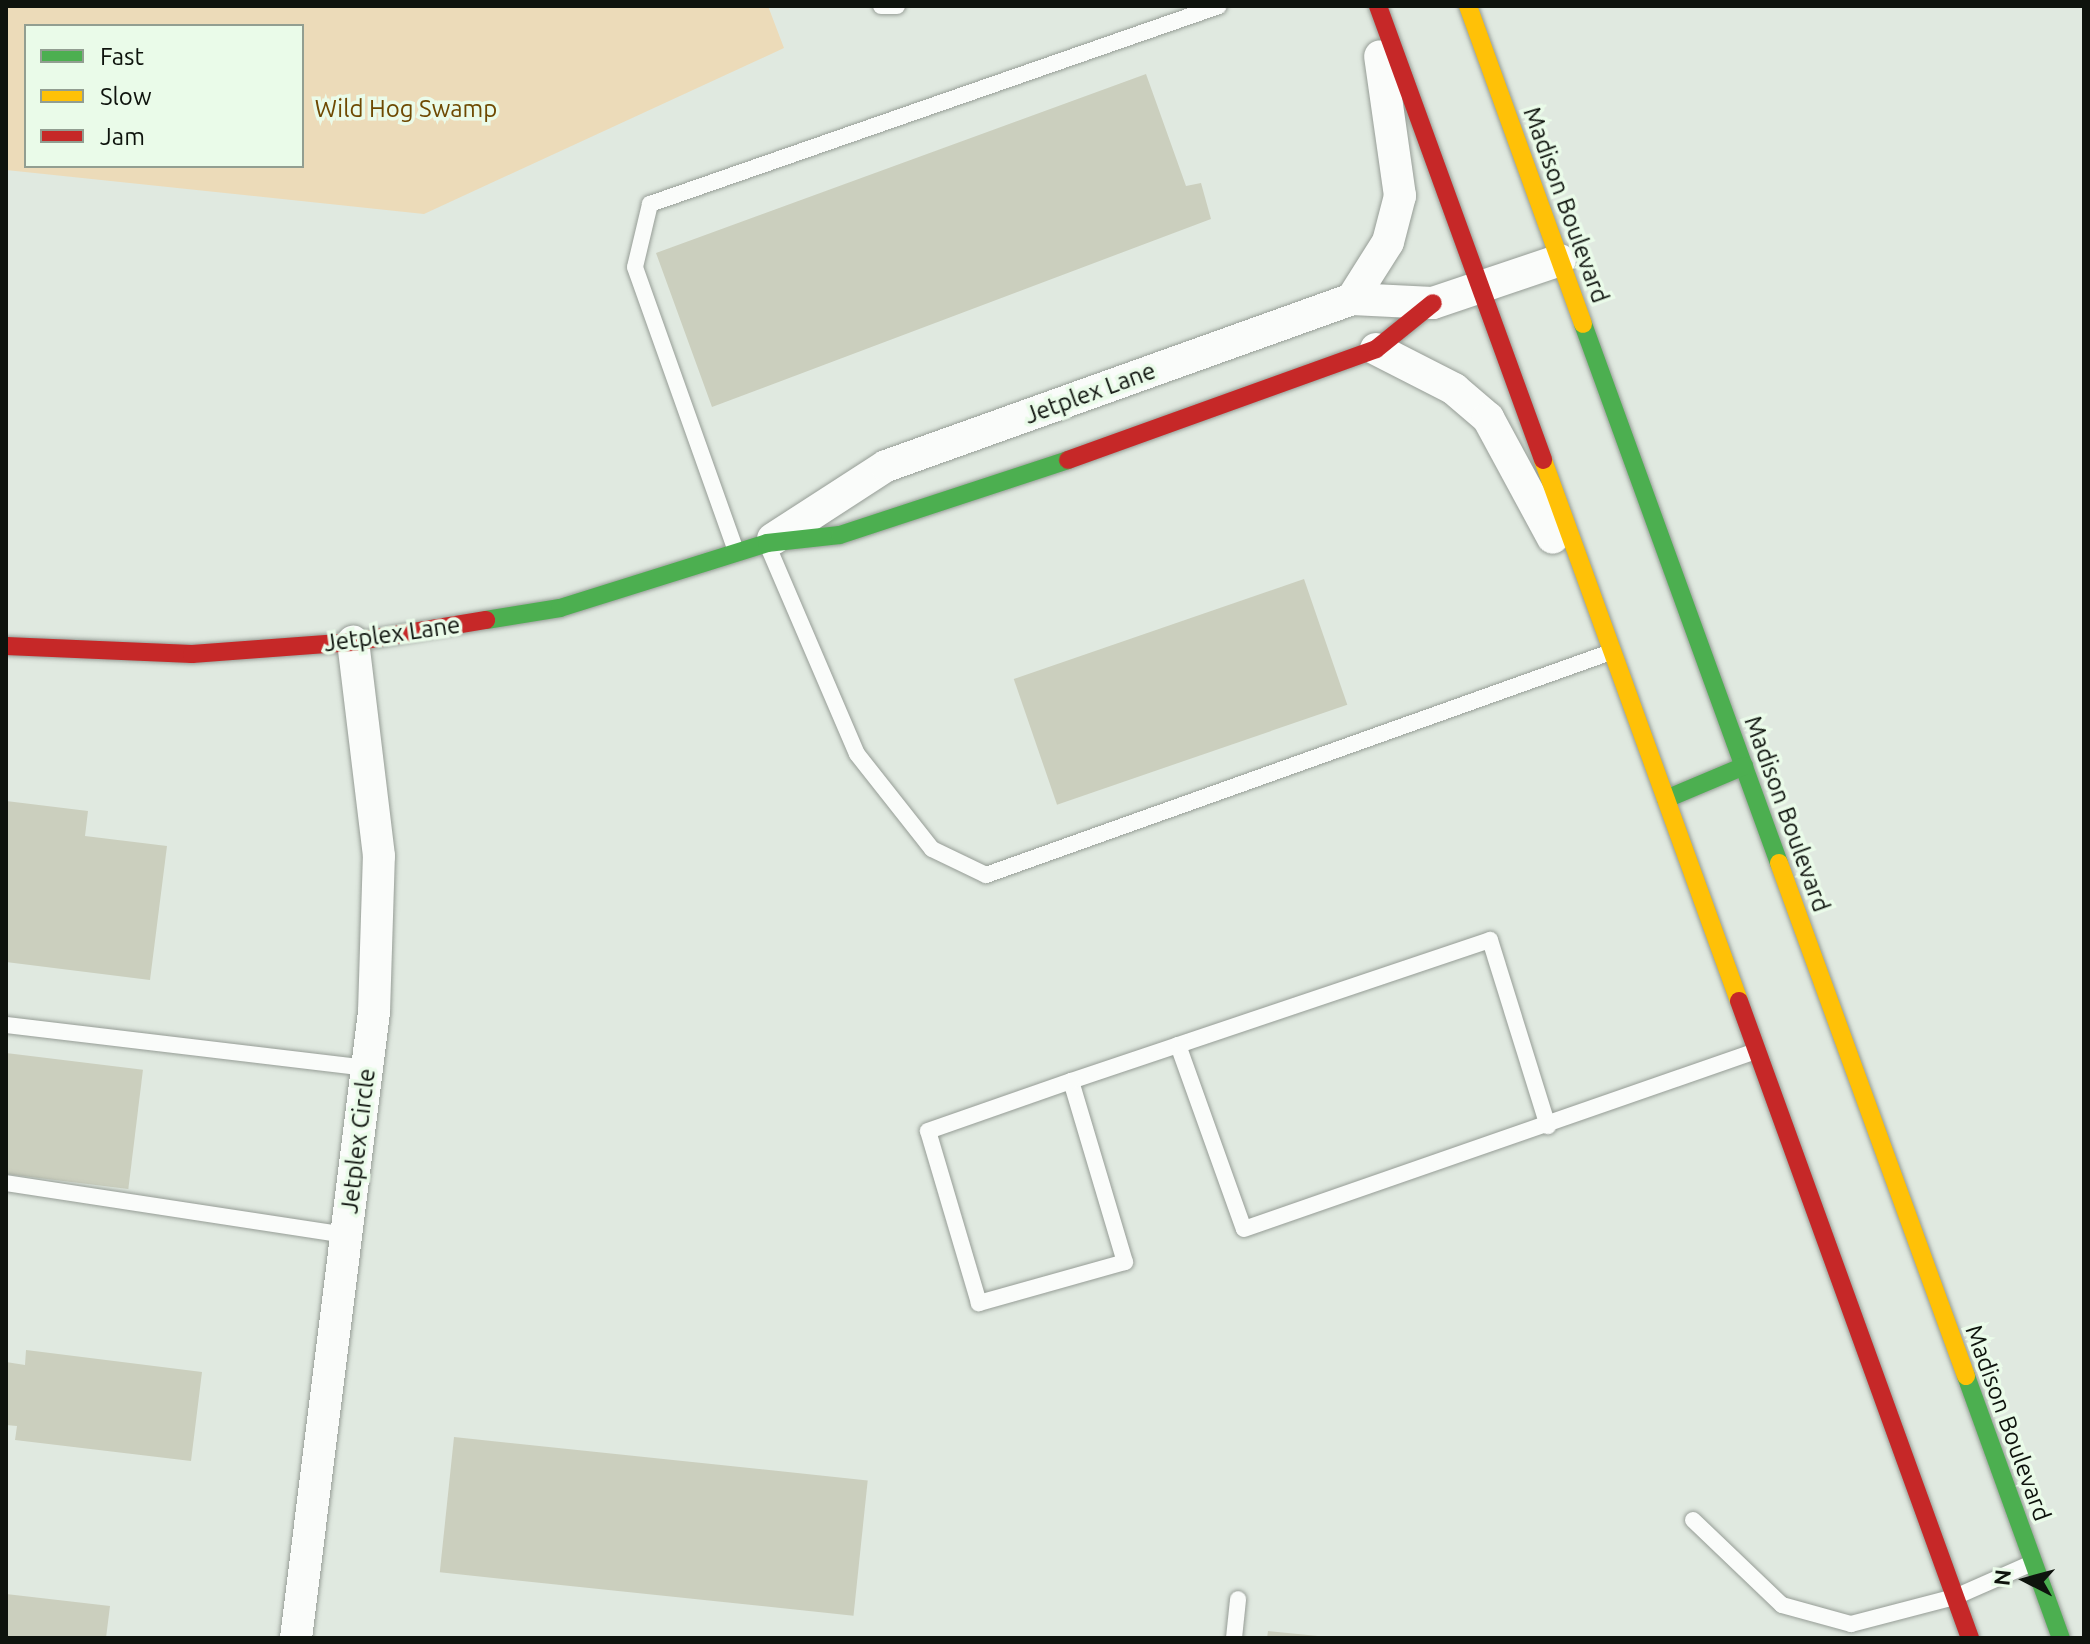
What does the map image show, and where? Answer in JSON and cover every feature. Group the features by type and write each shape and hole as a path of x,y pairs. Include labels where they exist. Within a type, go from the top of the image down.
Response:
{"main road":[{"path":"1378,6 1970,1638"},
{"name":"Madison Boulevard","path":"1468,6 2061,1638"},
{"name":"Jetplex Lane","path":"6,646 192,654 353,642 560,608 767,543 840,535 1376,349 1433,303"},
{"path":"1666,799 1744,766"}],"street":[{"path":"1352,299 1388,242 1400,196 1370,6"},
{"name":"Jetplex Lane","path":"767,543 886,466 1352,299 1433,303 1560,260"},
{"path":"1376,349 1454,389 1488,418 1613,651"},
{"name":"Jetplex Circle","path":"296,1638 367,1068 379,856 353,642"}],"lane":[{"path":"881,6 897,6"},
{"path":"736,553 635,267 650,204 1219,6"},
{"path":"767,543 857,754 932,849 986,875 1613,651"},
{"path":"1071,1081 1125,1262 979,1303 928,1131 1071,1081 1490,940 1548,1126"},
{"path":"6,1025 367,1068"},
{"path":"1178,1045 1244,1229 1548,1126 1758,1050"},
{"path":"6,1183 346,1235"},
{"path":"1693,1520 1782,1605 1851,1624 1955,1597 2034,1563"},
{"path":"1234,1638 1238,1599"}],"green space":[{"name":"Wild Hog Swamp","path":"6,6 768,6 784,48 424,214 6,170"}],"building":[{"path":"1146,74 1186,186 1201,183 1211,219 712,407 656,253"},
{"path":"1304,579 1347,705 1057,805 1014,679"},
{"path":"6,801 88,811 85,836 167,846 150,980 6,962"},
{"path":"6,1053 143,1070 128,1189 6,1174"},
{"path":"26,1350 202,1372 191,1461 15,1440 17,1426 6,1425 6,1362 25,1365"},
{"path":"454,1437 868,1480 854,1616 440,1572"},
{"path":"6,1594 110,1606 106,1638 6,1638"},
{"path":"1268,1631 1318,1636 1318,1638 1267,1638"}],"traffic: fast":[{"path":"1583,324 1779,863"},
{"path":"486,620 560,608 767,543 840,535 1068,460"},
{"path":"1666,799 1744,766"},
{"path":"1966,1376 2061,1638"}],"traffic: slow":[{"path":"1468,6 1583,324"},
{"path":"1543,460 1739,1001"},
{"path":"1779,863 1966,1376"}],"traffic: jam":[{"path":"1378,6 1543,460"},
{"path":"1068,460 1376,349 1433,303"},
{"path":"6,646 192,654 353,642 486,620"},
{"path":"1739,1001 1970,1638"}]}
